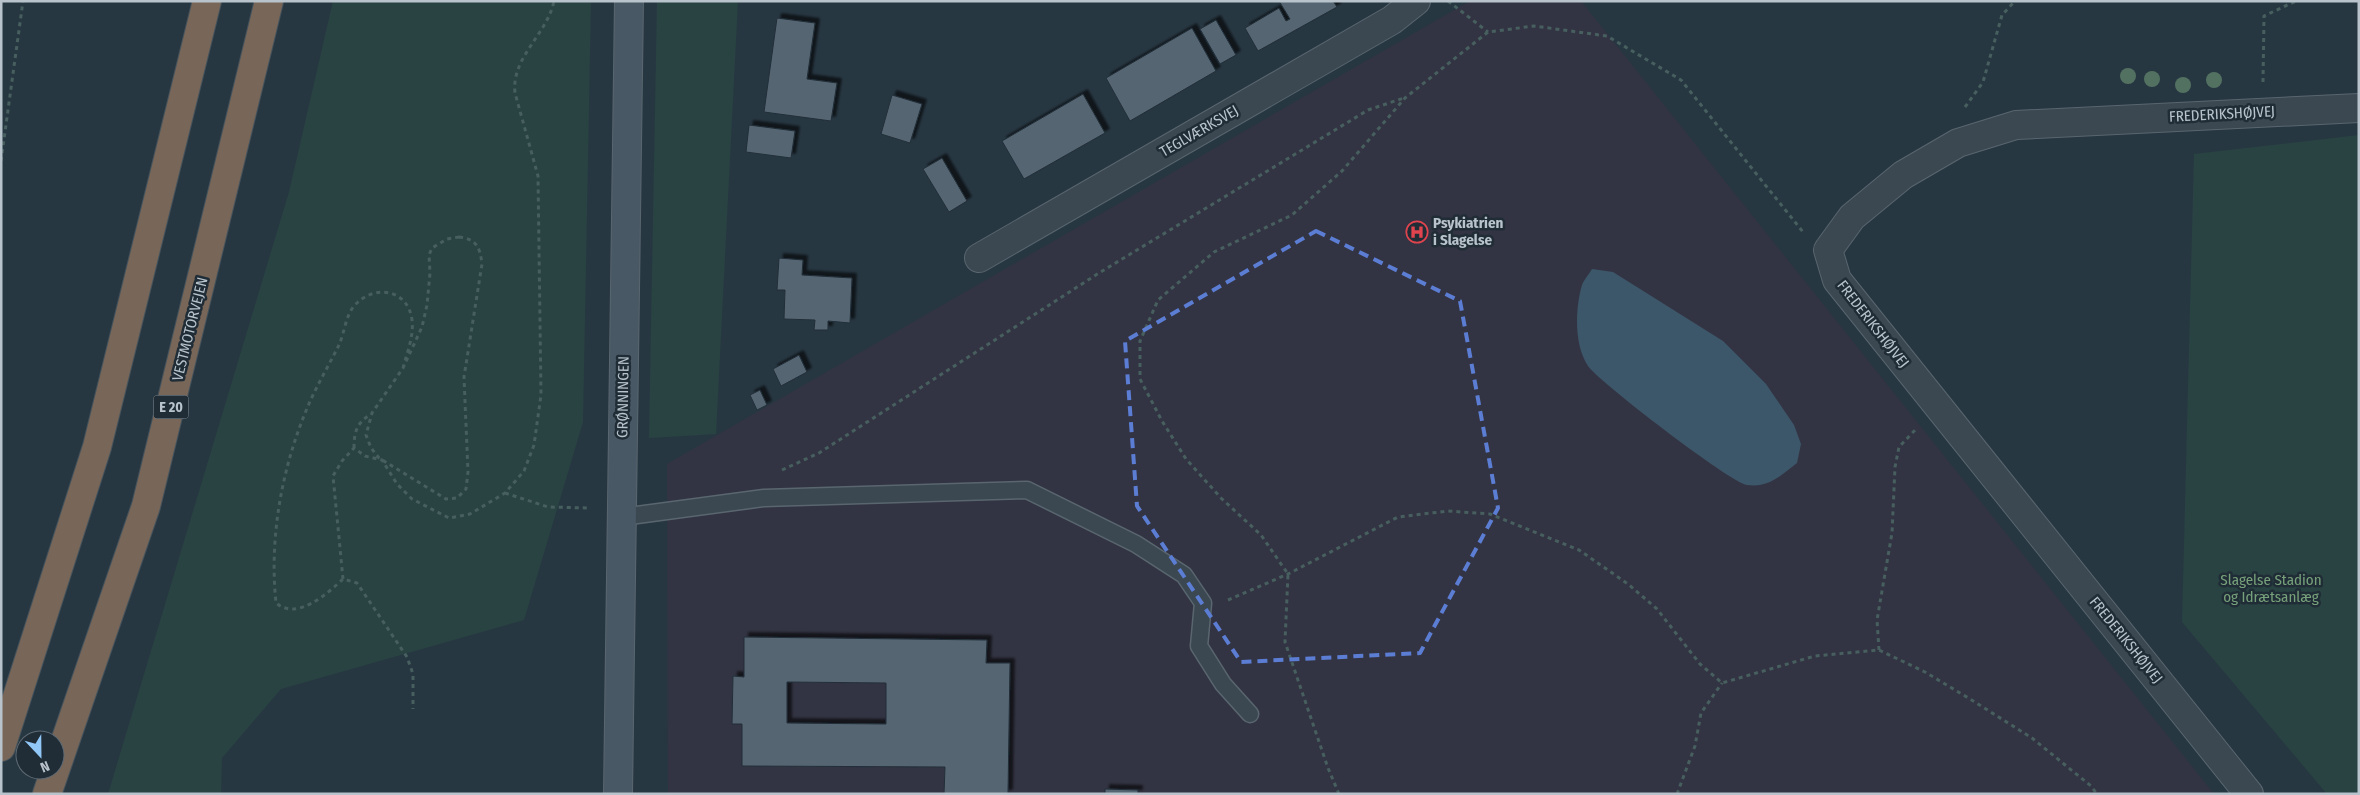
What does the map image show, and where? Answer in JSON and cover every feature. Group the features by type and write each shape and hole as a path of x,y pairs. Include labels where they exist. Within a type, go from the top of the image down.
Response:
{"highway":[{"path":"1,747 97,447 207,1"},
{"name":"VESTMOTORVEJEN","path":"47,794 146,506 269,1"}],"main road":[{"name":"GRØNNINGEN","path":"618,794 629,1"}],"street":[{"name":"TEGLVÆRKSVEJ","path":"980,258 1392,20 1416,1"},
{"name":"FREDERIKSHØJVEJ","path":"2249,794 1837,280 1828,250 1852,218 1903,175 1958,143 2016,126 2359,108"}],"lane":[{"path":"622,517 754,499 1026,490 1136,544 1184,575 1203,603 1199,646 1223,684 1250,714"}],"path":[{"path":"1,161 23,1"},
{"path":"354,448 365,456 382,460 446,499 457,498 466,489 468,472 464,376 482,264 480,249 475,242 468,238 447,239 432,248 429,255 430,273 427,305 422,327 403,368 372,413 366,435 368,442 382,460 396,484 412,500 449,518 470,514 506,493 524,471 534,445 541,395 538,176 515,93 514,79 524,54 551,16 554,1"},
{"path":"1448,1 1488,32"},
{"path":"1960,114 1983,82 2002,15 2014,1"},
{"path":"2262,112 2264,16 2296,1"},
{"path":"1339,794 1285,642 1288,574 1261,535 1221,498 1186,459 1140,379 1140,341 1158,300 1214,252 1292,215 1342,171 1405,98 1488,32 1534,26 1607,36 1681,80 1801,230 1828,250"},
{"path":"754,499 757,482 819,453 1099,273 1368,110 1405,98"},
{"path":"372,413 361,420 355,428 354,448 342,461 334,476 342,579 324,597 292,610 282,608 276,603 275,537 283,487 292,453 308,407 343,336 352,308 368,294 389,291 398,295 407,304 412,318 412,332 403,368"},
{"path":"1879,650 1877,620 1892,533 1895,467 1899,447 1940,408"},
{"path":"506,493 548,507 590,508"},
{"path":"1202,610 1288,574 1398,517 1448,511 1490,514 1579,550 1628,584 1657,609 1700,664 1722,683"},
{"path":"342,579 357,583 408,657 413,674 413,709"},
{"path":"1677,794 1695,746 1701,713 1722,683 1815,656 1879,650 1925,672 2032,738 2092,786 2098,794"}],"highlighted area":[{"path":"1316,231 1460,301 1498,508 1420,653 1241,662 1137,506 1125,341"}],"shaded area":[{"name":"Psykiatrien i Slagelse","path":"1470,1 1581,1 2214,794 668,794 667,464"},
{"path":"1592,269 1613,272 1723,341 1766,384 1794,425 1801,444 1797,463 1768,483 1747,485 1736,480 1693,451 1597,376 1583,357 1577,327 1578,305 1582,285"}],"green space":[{"path":"333,1 591,1 583,422 524,620 281,689 222,758 221,794 108,794 289,192"},
{"path":"657,1 738,1 716,434 649,438"},
{"name":"Slagelse Stadion og Idrætsanlæg","path":"2359,135 2359,794 2327,794 2182,622 2194,154"}],"building":[{"path":"1279,1 1333,1 1337,7 1258,51 1245,28 1279,8 1286,21 1290,19"},
{"path":"777,18 815,23 807,79 837,83 831,121 764,112"},
{"path":"1216,20 1236,55 1220,64 1200,29"},
{"path":"1192,28 1216,71 1130,121 1106,78"},
{"path":"1083,94 1105,133 1024,179 1002,141"},
{"path":"892,95 922,104 910,143 881,134"},
{"path":"749,125 795,131 791,158 746,152"},
{"path":"942,158 967,201 949,212 923,169"},
{"path":"779,258 803,260 802,275 852,278 850,323 828,321 828,330 814,330 815,320 784,319 785,290 777,290"},
{"path":"799,355 807,372 781,386 773,369"},
{"path":"760,390 767,405 757,410 750,395"},
{"path":"744,637 987,640 986,663 1010,663 1008,794 944,794 945,767 742,766 742,724 732,724 733,676 744,677","holes":["787,682 886,683 886,724 787,723"]},
{"path":"1105,789 1138,790 1138,794 1105,794"}],"place":[{"name":"Psykiatrien i Slagelse","path":"1417,232"}]}
